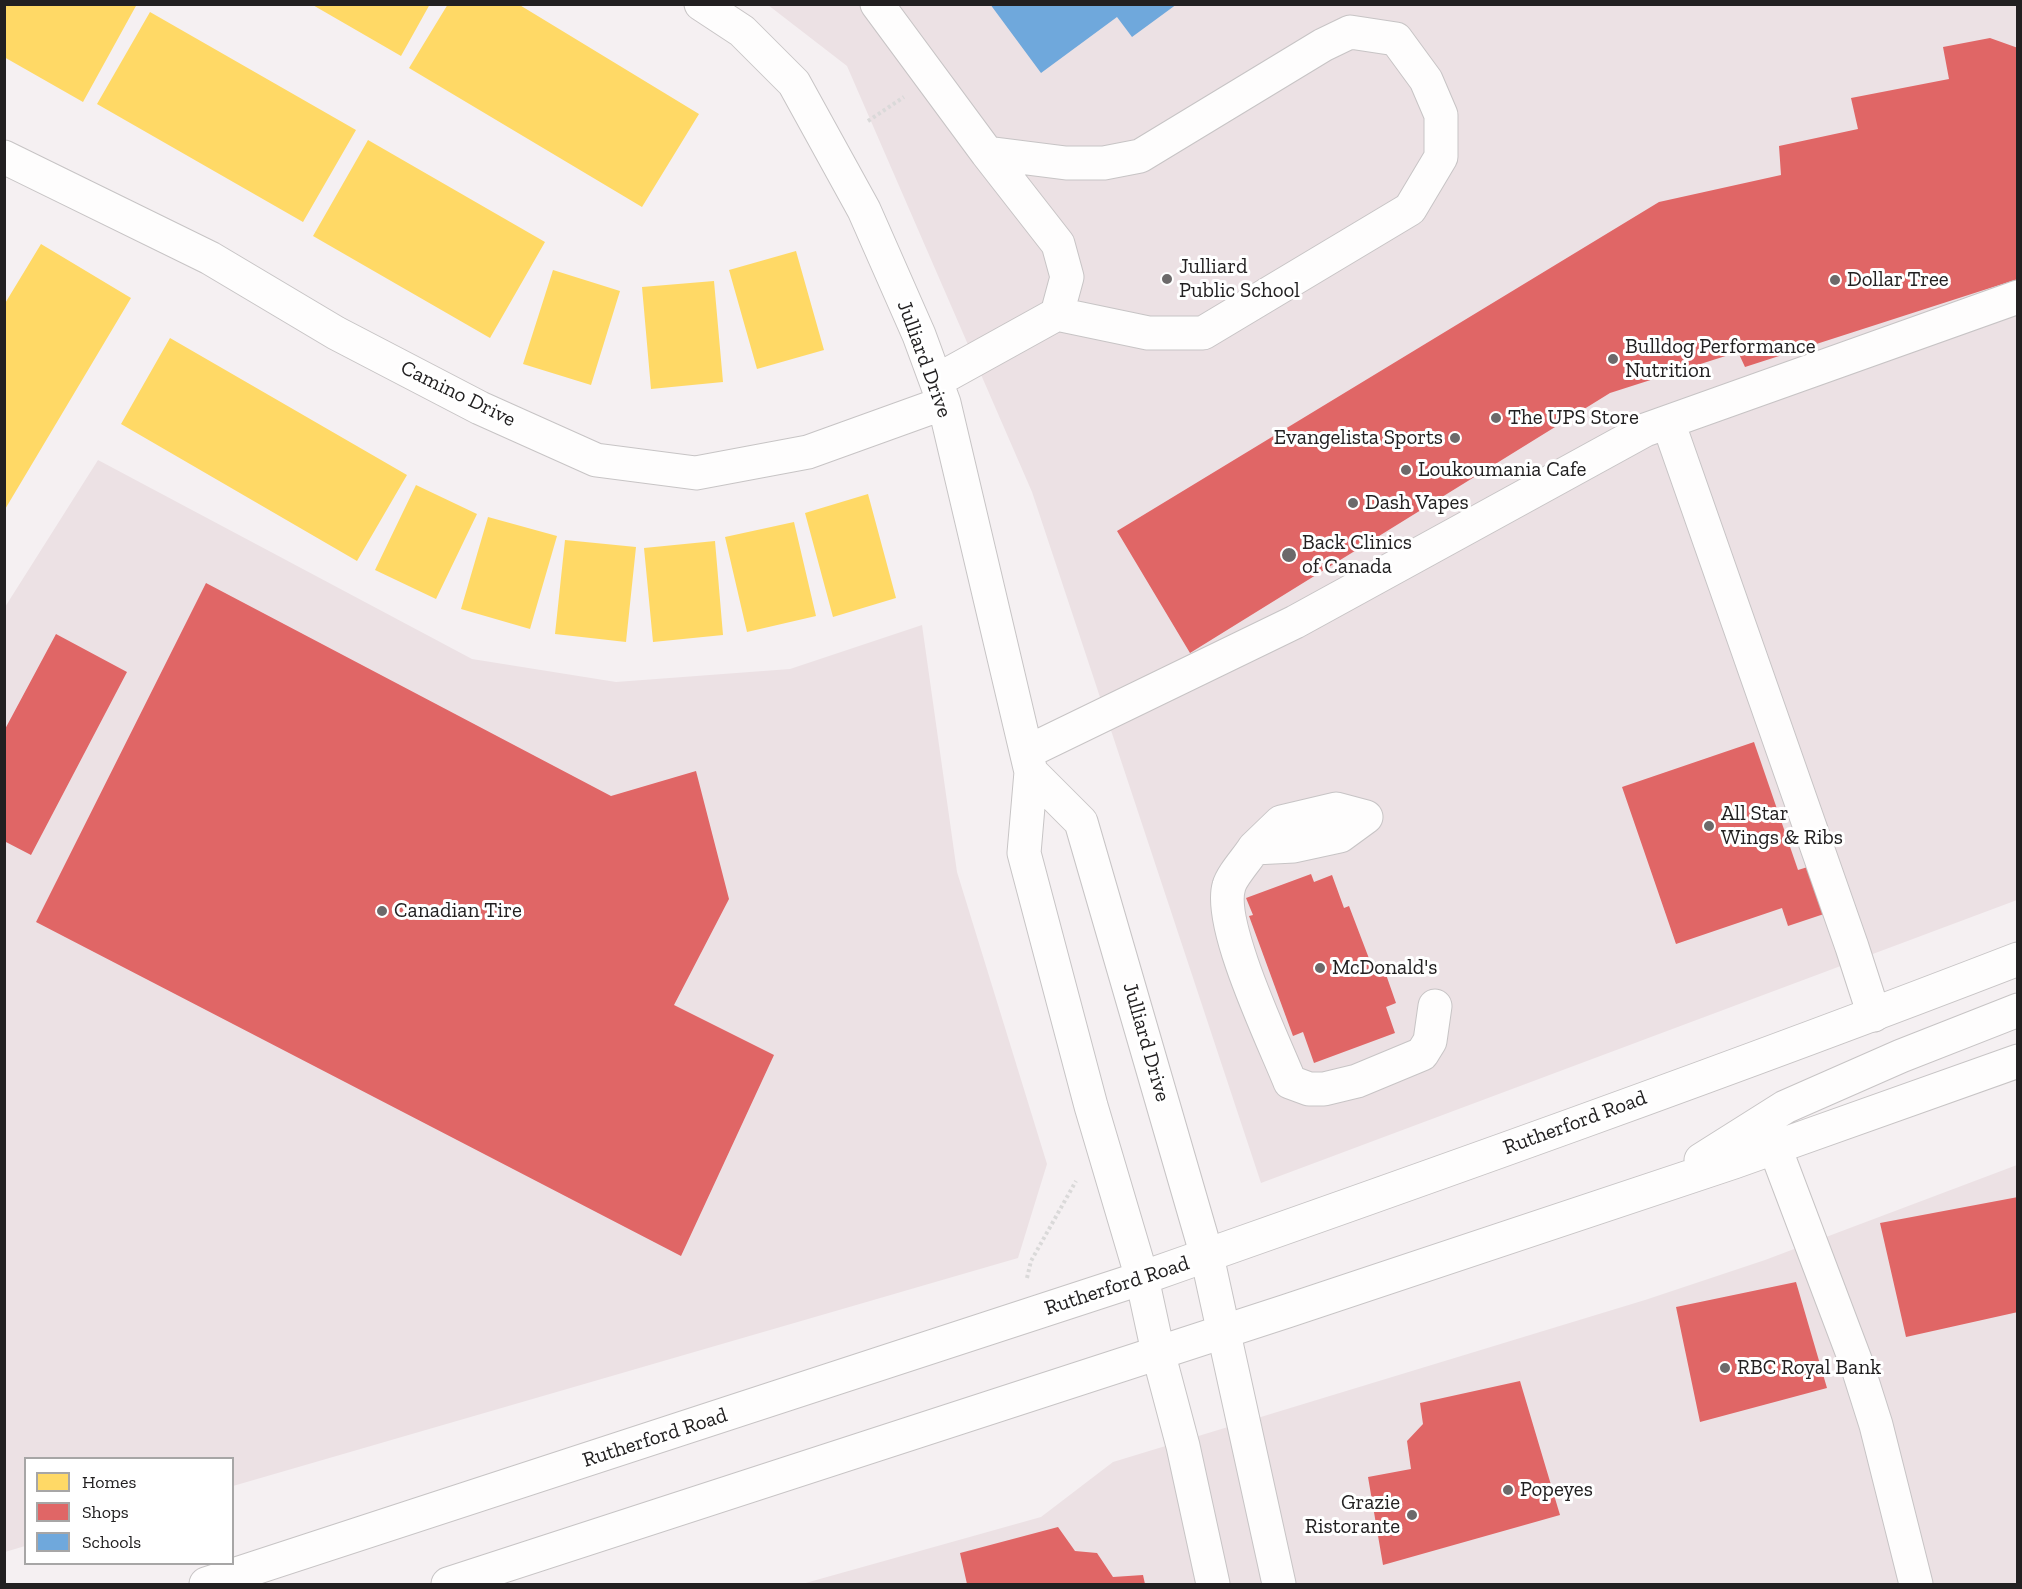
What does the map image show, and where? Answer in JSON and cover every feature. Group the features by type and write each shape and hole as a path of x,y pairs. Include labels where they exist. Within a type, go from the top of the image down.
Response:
{"main road":[{"name":"Julliard Drive","path":"701,4 742,31 794,83 864,210 919,335 940,392 1029,762 1024,853 1091,1106 1142,1278 1158,1352 1183,1446 1213,1584"},
{"path":"878,4 987,153 1058,244 1067,277 1057,314 1148,333 1203,333 1410,208 1441,157 1441,115 1426,80 1396,39 1350,32 1323,45 1140,156 1104,163 1066,163 987,153"},
{"name":"Camino Drive","path":"6,161 210,258 336,333 470,402 596,460 696,473 808,452 940,392 1057,314"},
{"path":"1029,762 1295,622 1645,430 2018,297"},
{"path":"1668,422 1852,946 1874,1015"},
{"name":"Julliard Drive","path":"1029,762 1081,822 1207,1256 1279,1584"},
{"path":"1366,817 1340,836 1294,846 1254,848 1229,886 1227,908 1241,963 1290,1082 1309,1089 1324,1089 1357,1081 1422,1053 1430,1041 1434,1006"},
{"name":"Rutherford Road","path":"206,1584 1207,1256 1874,1015 2018,959"},
{"path":"1659,1187 1785,1107 1901,1056 2018,1010"},
{"path":"448,1584 1659,1187 2018,1061"},
{"path":"1775,1148 1857,1365 1876,1425 1916,1584"}],"path":[{"path":"1027,1278 1031,1261 1076,1180"}],"shaded area":[{"path":"768,5 2017,5 2017,900 1261,1183 1032,492 847,66"},
{"path":"98,460 472,659 616,682 790,669 922,625 957,872 1047,1164 1018,1258 234,1486 234,1457 24,1457 24,1546 5,1552 5,607"},
{"path":"2017,1165 2017,1584 802,1584 1041,1517 1113,1462 1645,1300 1765,1260"}],"building: Homes":[{"path":"4,4 137,4 83,102 4,57"},
{"path":"311,4 430,4 401,56"},
{"path":"448,4 518,4 699,114 642,207 409,68"},
{"path":"150,12 356,130 303,222 97,104"},
{"path":"368,140 545,242 490,338 313,236"},
{"path":"41,244 131,298 4,511 4,305"},
{"path":"796,251 824,350 757,369 729,270"},
{"path":"553,270 620,291 591,385 523,364"},
{"path":"714,281 723,382 651,389 642,287"},
{"path":"170,338 407,475 357,561 121,424"},
{"path":"416,485 477,514 436,599 375,570"},
{"path":"868,494 896,598 833,617 805,513"},
{"path":"488,517 557,536 530,629 461,609"},
{"path":"794,522 816,616 747,632 725,537"},
{"path":"565,540 636,547 626,642 555,634"},
{"path":"715,541 723,635 653,642 644,548"}],"building: Shops":[{"path":"1990,38 2018,48 2018,279 1745,367 1738,352 1610,393 1190,653 1117,531 1659,202 1781,175 1779,146 1858,129 1851,98 1949,79 1943,47"},
{"name":"Canadian Tire","path":"206,583 611,796 696,771 729,899 674,1005 774,1055 681,1256 36,922"},
{"path":"56,634 127,672 31,855 4,841 4,731"},
{"name":"All Star Wings & Ribs","path":"1754,742 1798,870 1814,865 1830,912 1788,926 1782,908 1676,944 1622,787"},
{"name":"McDonald's","path":"1311,874 1314,882 1332,875 1344,908 1349,906 1373,969 1383,966 1396,1003 1386,1007 1395,1033 1314,1063 1303,1032 1293,1036 1249,916 1253,915 1246,898"},
{"path":"2018,1197 2018,1312 1906,1337 1880,1223"},
{"path":"1796,1282 1827,1388 1700,1422 1676,1307"},
{"path":"1520,1381 1560,1515 1383,1565 1368,1477 1411,1469 1407,1441 1423,1424 1420,1403"},
{"path":"1058,1527 1075,1551 1097,1553 1113,1577 1143,1575 1145,1584 967,1584 960,1553"}],"building: Schools":[{"path":"990,4 1177,4 1132,37 1117,17 1041,73"}],"place":[{"name":"Julliard Public School","path":"1167,279"},
{"name":"Dollar Tree","path":"1835,280"},
{"name":"Bulldog Performance Nutrition","path":"1613,359"},
{"name":"The UPS Store","path":"1496,418"},
{"name":"Evangelista Sports","path":"1455,438"},
{"name":"Loukoumania Cafe","path":"1406,470"},
{"name":"Dash Vapes","path":"1353,503"},
{"name":"Back Clinics of Canada","path":"1289,555"},
{"name":"All Star Wings & Ribs","path":"1709,826"},
{"name":"Canadian Tire","path":"382,911"},
{"name":"McDonald's","path":"1320,968"},
{"name":"RBC Royal Bank","path":"1725,1368"},
{"name":"Popeyes","path":"1508,1490"},
{"name":"Grazie Ristorante","path":"1412,1515"}]}
